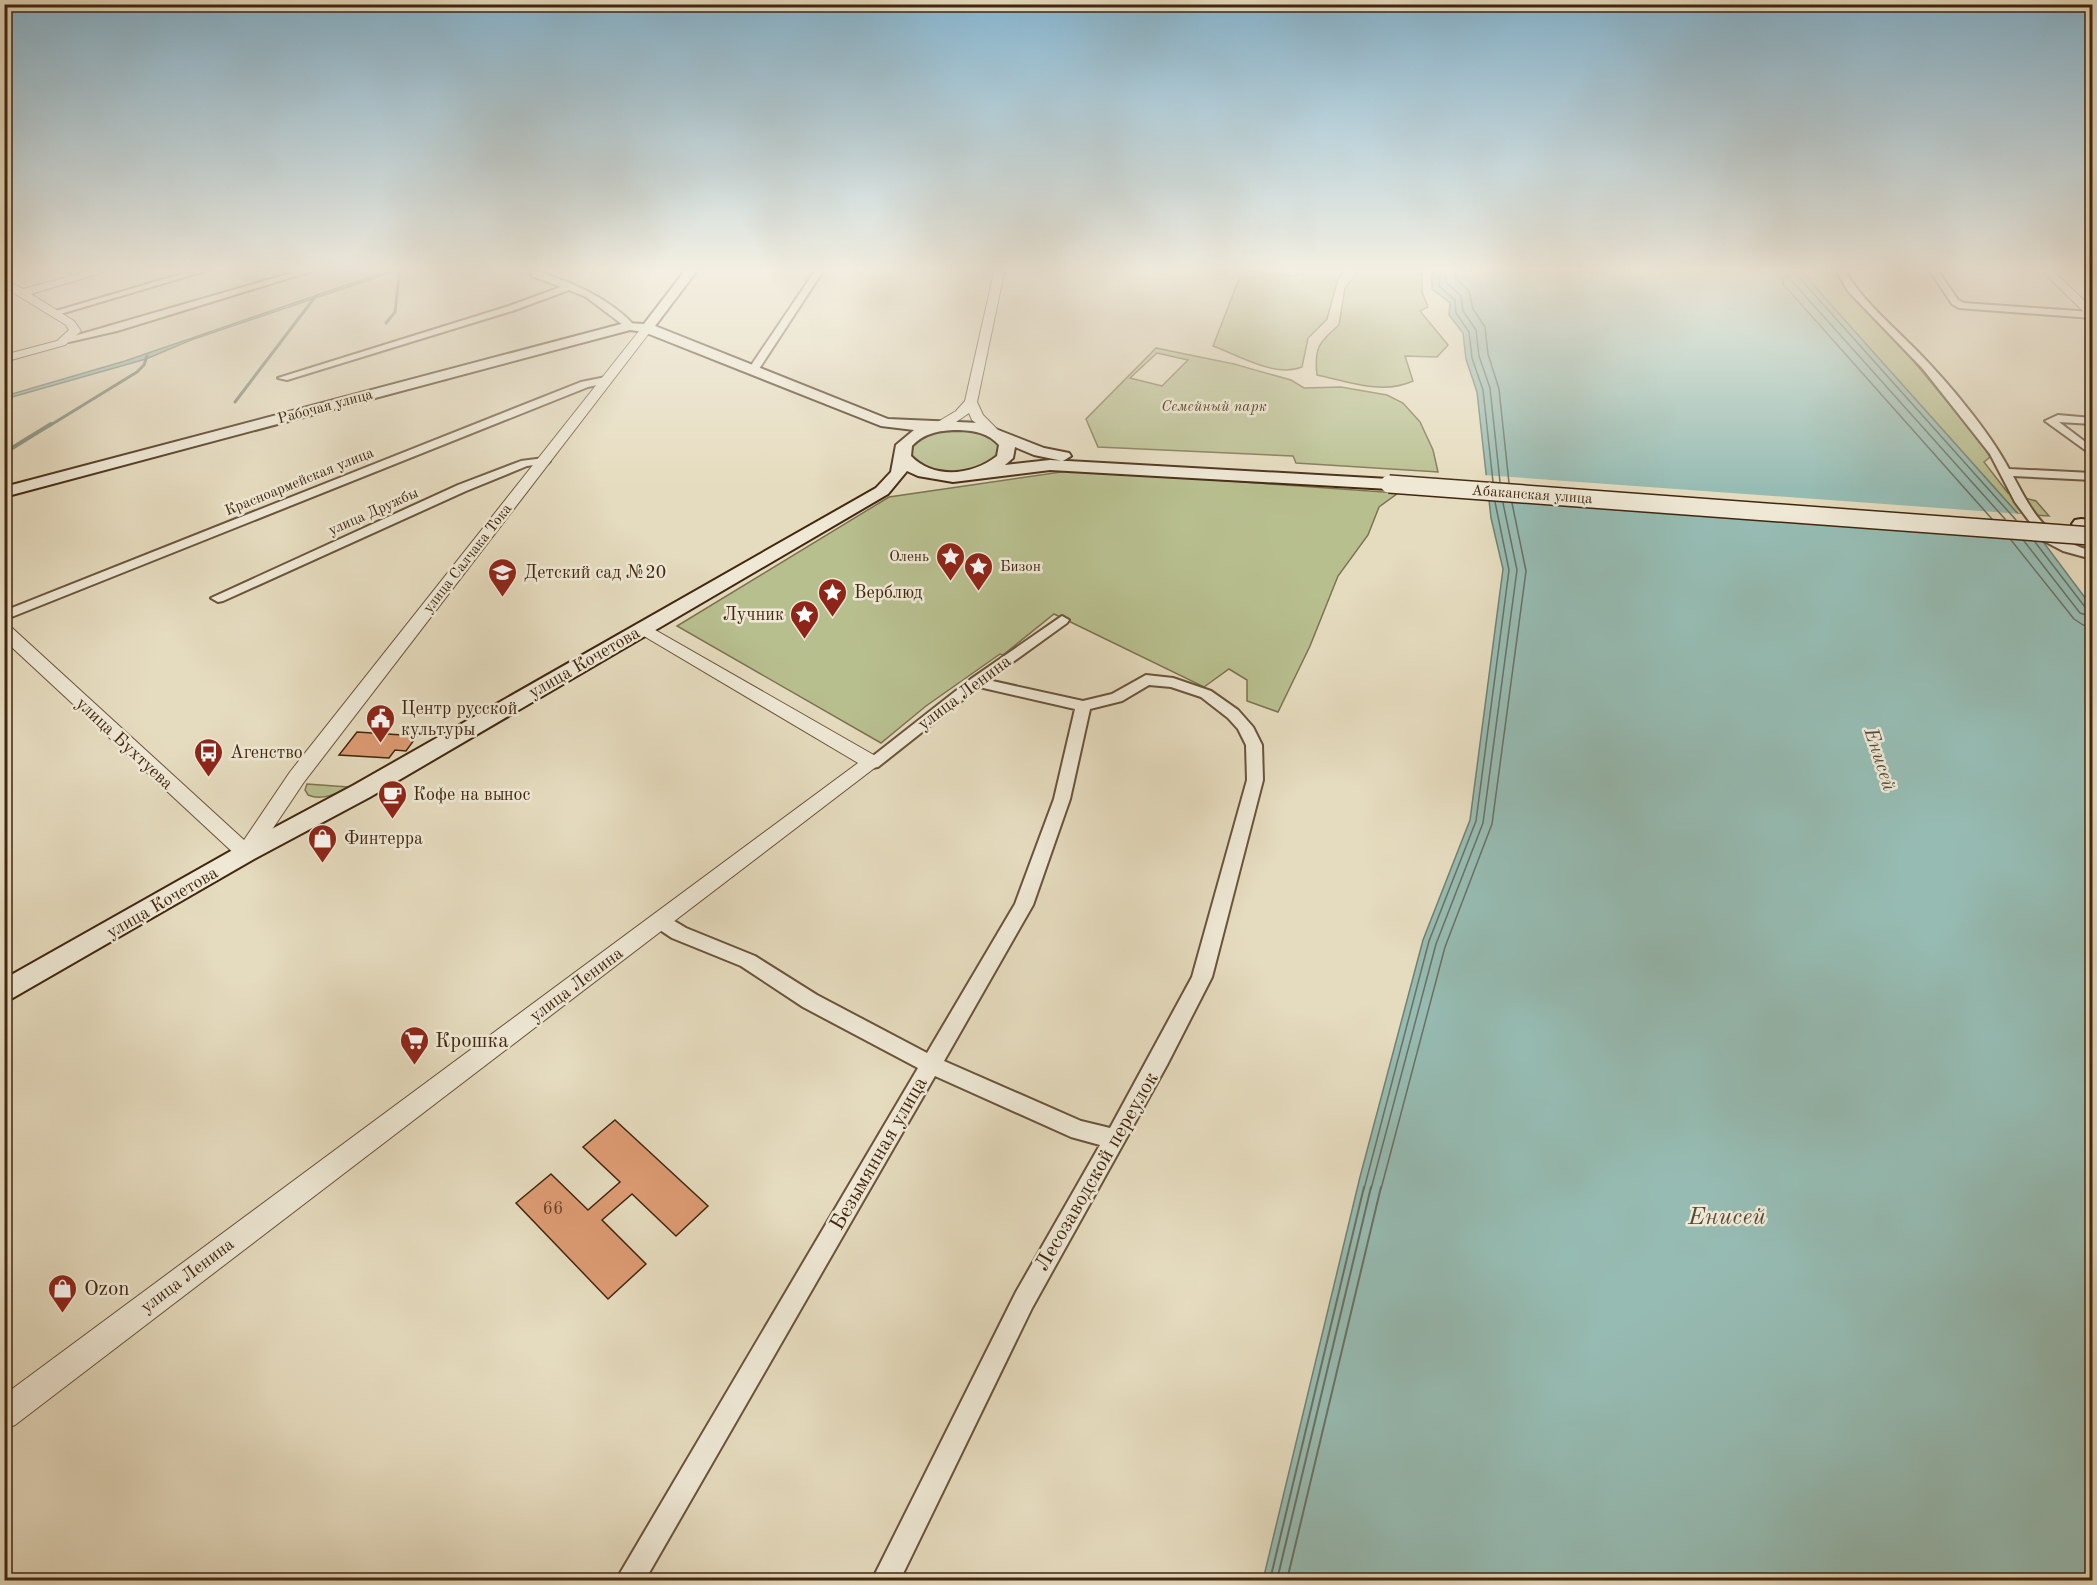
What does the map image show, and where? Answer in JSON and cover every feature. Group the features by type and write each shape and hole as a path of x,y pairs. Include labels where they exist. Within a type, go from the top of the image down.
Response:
{"main road":[{"name":"Рабочая улица","path":"4,492 570,342"},
{"path":"682,342 886,423 939,427"},
{"path":"886,423 900,436 902,452 910,465 922,472 938,475 969,475 989,469 1005,458 1007,445 995,433"},
{"name":"Абаканская улица","path":"939,427 971,426 995,433 1040,452 1068,457 2089,530"},
{"path":"902,452 913,436 939,427"},
{"name":"улица Кочетова","path":"882,491 899,472 903,462 902,452"},
{"name":"Абаканская улица","path":"969,475 1050,465 1389,479"},
{"name":"улица Кочетова","path":"4,992 246,853 362,791 882,491 921,481 969,475"}],"street":[{"path":"4,359 63,342"},
{"path":"283,378 400,342"},
{"name":"улица Салчака Тока","path":"246,853 297,777 636,342"},
{"path":"753,370 772,342"},
{"path":"939,427 961,414 970,402 983,342"},
{"path":"1903,342 1927,367 1995,453 2021,502 2049,538 2068,548 2092,555"},
{"name":"Красноармейская улица","path":"4,616 585,384 606,380"},
{"path":"970,402 977,417 995,433"},
{"path":"2092,421 2064,418 2051,421 2092,452"},
{"name":"улица Дружбы","path":"218,598 462,488 525,463 544,461"},
{"path":"2006,472 2092,476"},
{"name":"улица Ленина","path":"4,1414 872,763 976,682 1062,620"},
{"path":"643,628 872,763"},
{"name":"улица Бухтуева","path":"4,630 246,853"},
{"name":"Лесозаводской переулок","path":"886,1581 1024,1300 1202,977 1255,780 1254,745 1245,728 1221,704 1198,691 1154,680 1140,682 1116,698 1083,706"},
{"path":"976,682 1083,706"},
{"name":"Безымянная улица","path":"630,1581 929,1064 1024,905 1062,799 1083,706"},
{"path":"660,921 679,933 748,961 810,1001 929,1064 1079,1130 1114,1139"}],"green space":[{"path":"1215,342 1307,342 1302,367 1291,370 1269,368 1213,346"},
{"path":"1321,342 1446,342 1448,345 1437,357 1405,356 1413,381 1390,387 1366,386 1317,375 1316,358"},
{"path":"1864,342 1897,342 1983,445 1990,457 1984,462 2008,493 2036,501 2049,516 2018,514"},
{"name":"Семейный парк","path":"1156,348 1234,364 1291,380 1304,388 1341,387 1387,395 1403,403 1420,422 1433,450 1438,472 1296,463 1293,456 1098,447 1086,419","holes":["1157,353 1188,360 1162,386 1130,378"]},
{"path":"958,428 985,433 999,444 992,460 973,469 950,472 931,470 910,458 911,443 930,432"},
{"path":"1075,470 1398,493 1379,507 1368,535 1338,576 1310,646 1278,712 1247,701 1247,680 1229,669 1204,687 1054,614 1003,655 1000,654 926,706 881,743 677,626 889,497"},
{"path":"307,784 349,787 324,797 313,797 305,790"}],"water":[{"path":"186,342 146,359 5,399 5,396"},
{"name":"Енисей","path":"1464,342 1864,342 2044,543 2092,607 2092,1580 1263,1580 1360,1177 1423,940 1470,820 1503,569 1491,518 1477,392 1466,359"}],"pier":[{"path":"1483,475 2022,514 2043,537 1485,496"}],"building":[{"name":"Центр русской культуры","path":"357,732 417,736 406,751 395,750 389,758 339,755"},
{"path":"615,1120 708,1206 676,1236 632,1194 602,1220 646,1264 608,1299 516,1203 551,1174 588,1210 620,1182 583,1147"}],"waterway":[{"path":"235,402 281,342"},
{"path":"49,426 137,372 144,365 147,356"},
{"path":"4,453 51,424"}],"place":[{"name":"Олень","path":"950,582"},
{"name":"Бизон","path":"979,592"},
{"name":"Детский сад №20","path":"503,598"},
{"name":"Верблюд","path":"833,618"},
{"name":"Лучник","path":"805,640"},
{"name":"Центр русской культуры","path":"380,744"},
{"name":"Агенство","path":"209,778"},
{"name":"Кофе на вынос","path":"392,820"},
{"name":"Финтерра","path":"323,864"},
{"name":"Крошка","path":"414,1066"},
{"name":"Ozon","path":"63,1314"}]}
